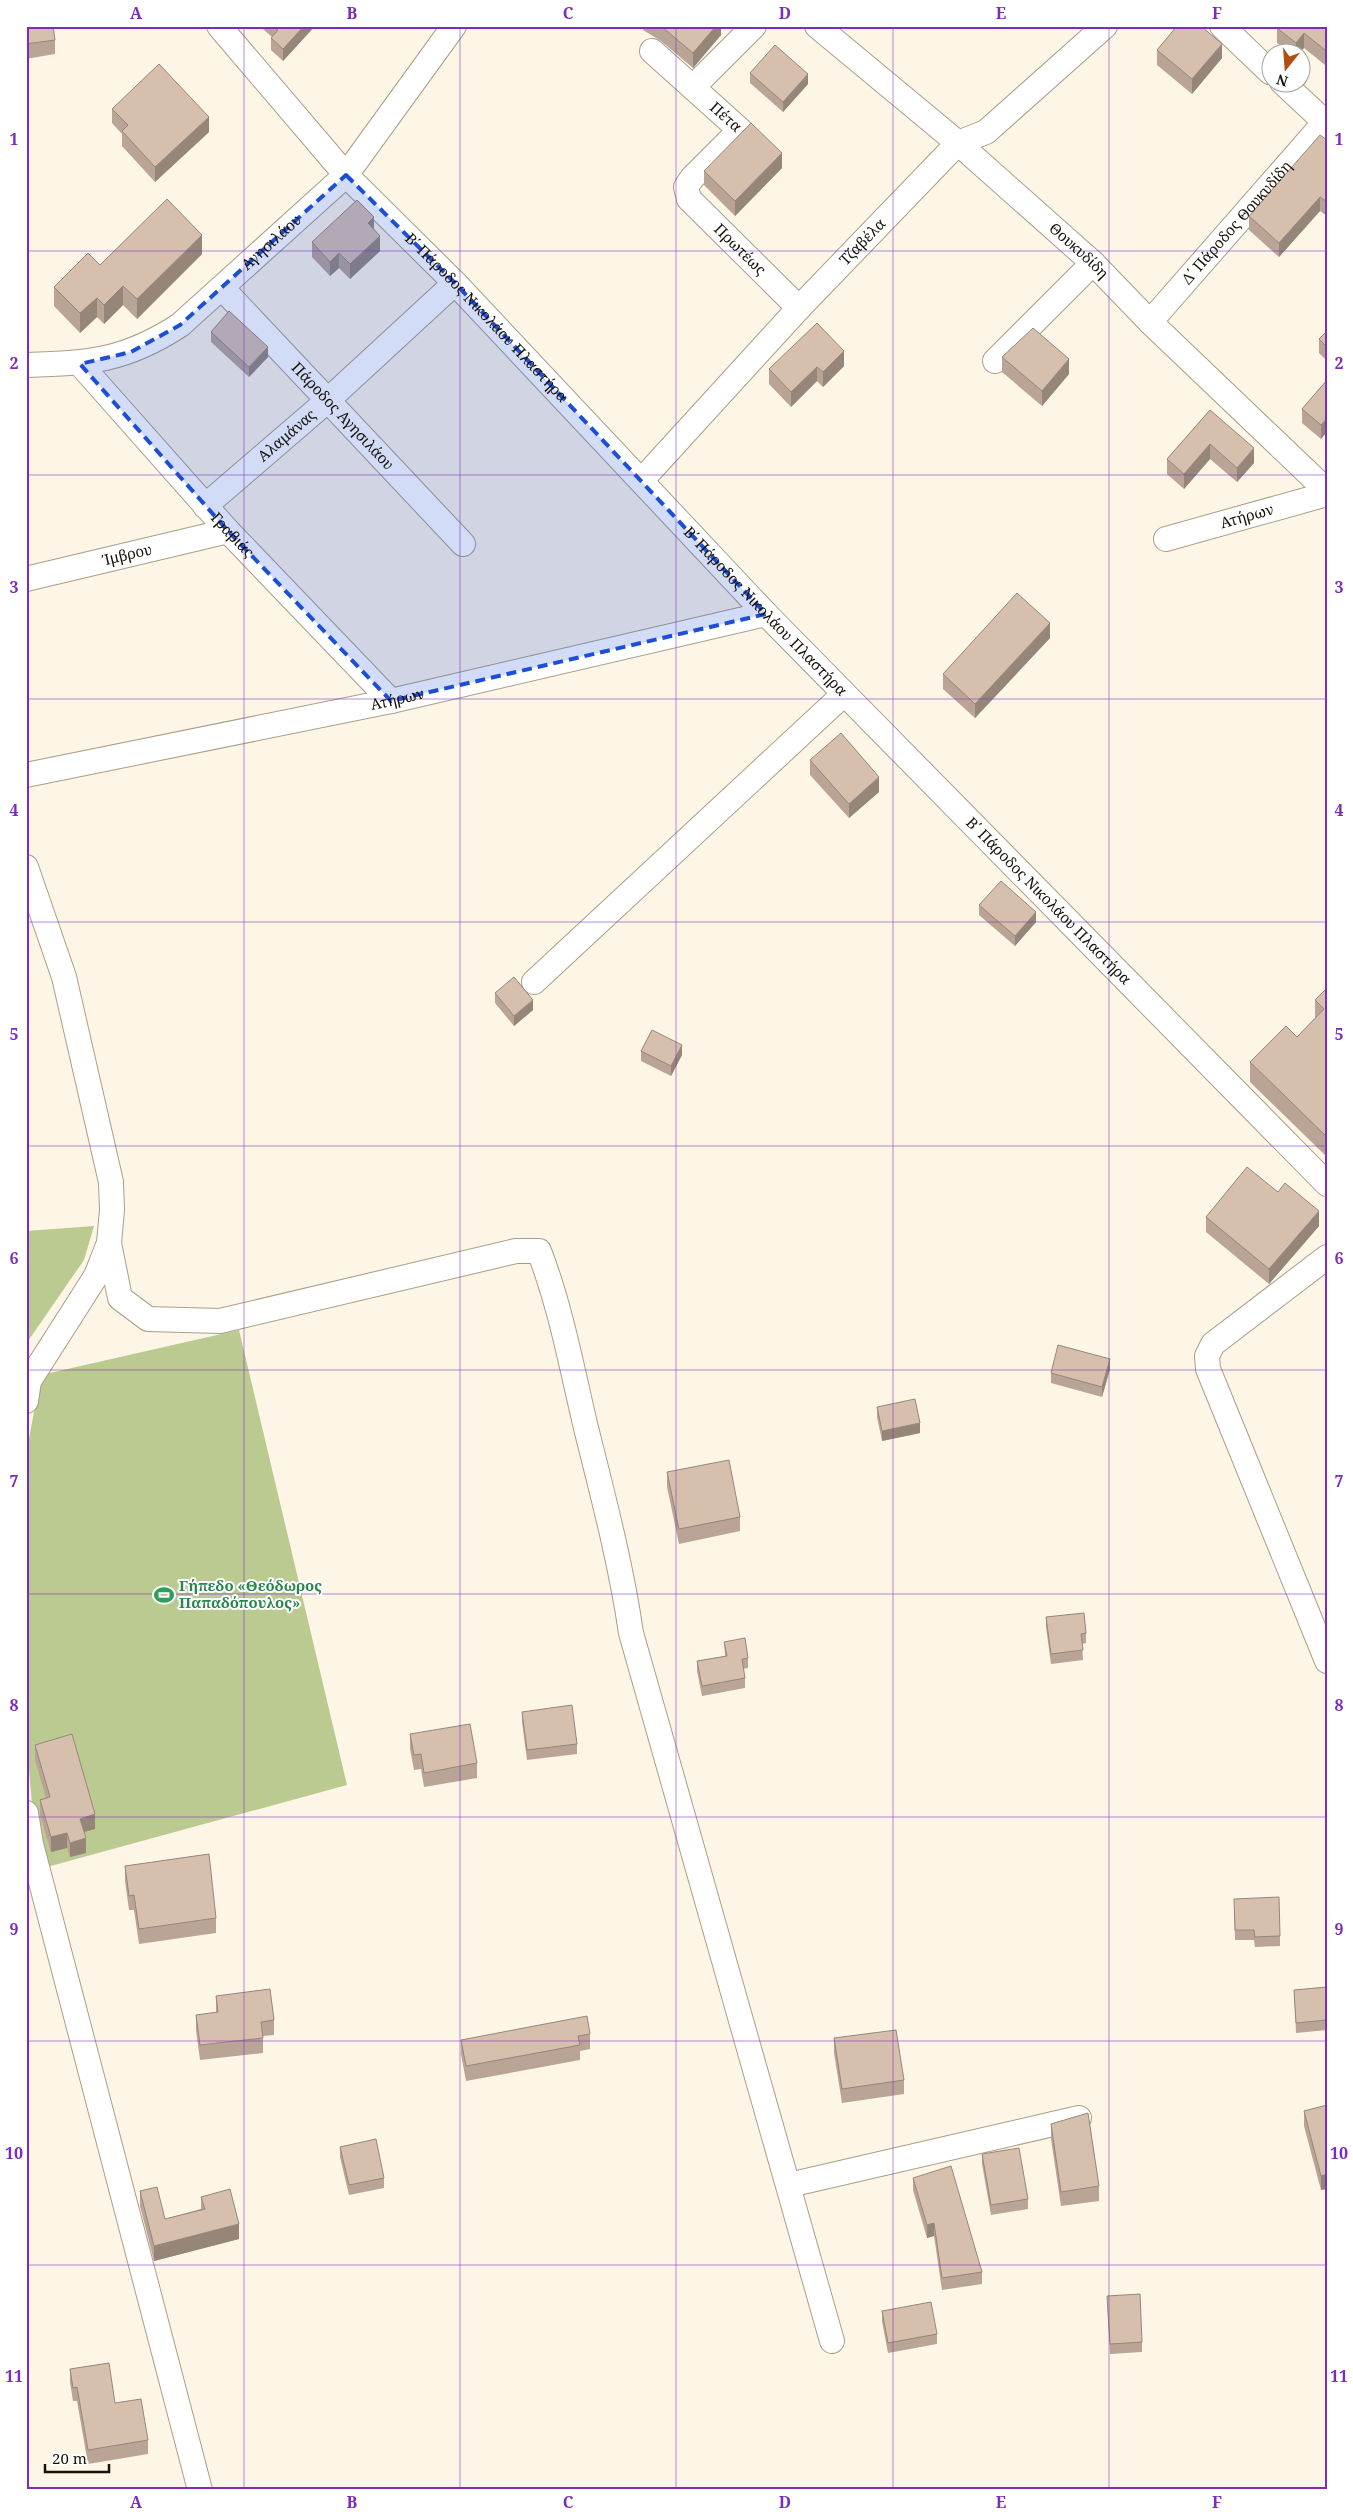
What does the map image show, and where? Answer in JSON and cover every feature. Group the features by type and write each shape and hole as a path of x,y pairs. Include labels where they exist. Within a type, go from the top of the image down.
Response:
{"street":[{"name":"Β΄ Πάροδος Νικολάου Πλαστήρα","path":"219,26 346,175 455,283 766,614 1327,1184"},
{"name":"Αγησιλάου","path":"26,365 80,364 131,352 157,340 180,326 346,175 454,26"},
{"path":"694,86 754,26"},
{"name":"Θουκυδίδη","path":"817,26 958,143 1093,264 1150,322 1327,493"},
{"path":"1222,26 1260,62"},
{"name":"Τζαβέλα","path":"641,481 799,308 958,143 986,132 1104,27"},
{"name":"Πέτα","path":"652,51 694,86 740,130 692,178 686,187"},
{"path":"1293,92 1326,123"},
{"name":"Δ΄ Πάροδος Θουκυδίδη","path":"1150,322 1326,123"},
{"name":"Πρωτέως","path":"686,187 689,199 799,308"},
{"path":"994,361 1093,264"},
{"name":"Αλαμάνας","path":"205,506 326,401 455,283"},
{"name":"Πάροδος Αγησιλάου","path":"222,288 326,401 463,544"},
{"name":"Γραβιάς","path":"80,364 228,531 391,701"},
{"name":"Ατήρων","path":"1166,539 1327,493"},
{"name":"Ίμβρου","path":"26,578 228,531"},
{"name":"Ατήρων","path":"26,776 391,701 766,614"},
{"path":"534,982 844,694"},
{"path":"26,867 64,977 111,1182 112,1210 109,1244 120,1298 148,1320 220,1321 516,1251 539,1251 552,1284 625,1591 631,1633 832,2341"},
{"path":"26,1401 29,1381 96,1276 109,1244"},
{"path":"1327,1257 1219,1338 1213,1344 1207,1356 1208,1369 1327,1661"},
{"path":"26,1813 33,1853 200,2490"},
{"path":"789,2185 1079,2118"}],"highlighted area":[{"path":"346,175 455,283 766,614 391,701 228,531 80,364 131,352 180,325"}],"green space":[{"path":"94,1226 84,1260 26,1344 26,1231"},
{"name":"Γήπεδο «Θεόδωρος Παπαδόπουλος»","path":"239,1330 347,1785 47,1867 33,1815 26,1737 26,1454 41,1375"}],"building":[{"path":"26,26 53,26 55,40 26,44"},
{"path":"273,26 304,26 283,49 271,38 278,30"},
{"path":"661,26 716,26 693,53"},
{"path":"1177,26 1201,26 1222,44 1192,79 1157,50"},
{"path":"1279,26 1327,26 1327,48 1325,50 1304,33 1295,42 1277,28"},
{"path":"775,45 808,74 783,102 750,73"},
{"path":"159,64 209,117 155,167 122,131 128,125 112,109"},
{"path":"751,123 782,153 735,201 704,171"},
{"path":"1320,135 1327,140 1327,202 1320,197 1279,243 1249,216"},
{"path":"167,199 202,235 137,299 123,286 104,305 97,298 80,313 54,287 88,253 100,265"},
{"path":"357,200 374,217 368,223 380,236 350,264 339,253 330,262 312,242"},
{"path":"229,311 268,347 249,367 211,332"},
{"path":"817,323 844,351 823,372 817,367 791,392 769,369"},
{"path":"1033,328 1069,359 1042,391 1002,357"},
{"path":"1327,331 1327,347 1319,339"},
{"path":"1327,380 1327,418 1321,425 1302,409"},
{"path":"1210,410 1254,448 1237,468 1210,444 1184,474 1167,459"},
{"path":"1017,593 1050,623 975,704 943,674"},
{"path":"841,733 879,777 849,804 810,760"},
{"path":"1001,881 1036,912 1015,936 979,905"},
{"path":"514,977 533,1000 514,1016 495,993"},
{"path":"1327,988 1327,1137 1250,1062 1286,1026 1297,1037 1324,1009 1315,1000"},
{"path":"652,1030 682,1045 671,1066 641,1051"},
{"path":"1247,1167 1278,1192 1285,1183 1319,1211 1269,1269 1206,1217"},
{"path":"1058,1345 1110,1359 1102,1387 1051,1373"},
{"path":"915,1399 920,1423 882,1431 877,1407"},
{"path":"729,1460 740,1517 679,1529 667,1472"},
{"path":"1084,1613 1086,1633 1081,1634 1083,1650 1051,1654 1046,1617"},
{"path":"745,1638 748,1658 742,1659 745,1678 702,1686 697,1661 727,1656 724,1642"},
{"path":"572,1705 577,1744 527,1750 522,1712"},
{"path":"470,1724 477,1763 424,1773 421,1754 414,1755 410,1734"},
{"path":"72,1734 95,1814 80,1819 86,1838 70,1843 67,1833 51,1837 40,1800 50,1797 35,1745"},
{"path":"209,1854 216,1918 139,1929 134,1895 129,1896 125,1866"},
{"path":"1279,1897 1280,1936 1255,1937 1254,1930 1235,1930 1234,1899"},
{"path":"1327,1987 1327,2020 1296,2023 1294,1990"},
{"path":"270,1989 274,2020 261,2022 263,2038 200,2045 196,2015 218,2012 216,1996"},
{"path":"587,2016 590,2034 578,2036 580,2045 466,2066 461,2040"},
{"path":"896,2030 904,2080 842,2089 834,2038"},
{"path":"1327,2105 1327,2174 1321,2176 1304,2111"},
{"path":"1088,2113 1099,2186 1061,2192 1051,2124"},
{"path":"376,2139 384,2178 349,2185 340,2147"},
{"path":"1019,2148 1028,2199 991,2205 982,2154"},
{"path":"951,2166 982,2272 942,2278 934,2223 927,2225 913,2178"},
{"path":"157,2187 165,2219 205,2209 201,2197 230,2189 239,2224 154,2246 140,2191"},
{"path":"1140,2294 1142,2342 1110,2344 1107,2296"},
{"path":"931,2302 937,2334 888,2343 882,2311"},
{"path":"109,2363 115,2403 141,2399 148,2440 88,2450 77,2387 73,2388 70,2369"}],"place":[{"name":"Γήπεδο «Θεόδωρος Παπαδόπουλος»","path":"164,1595"}]}
